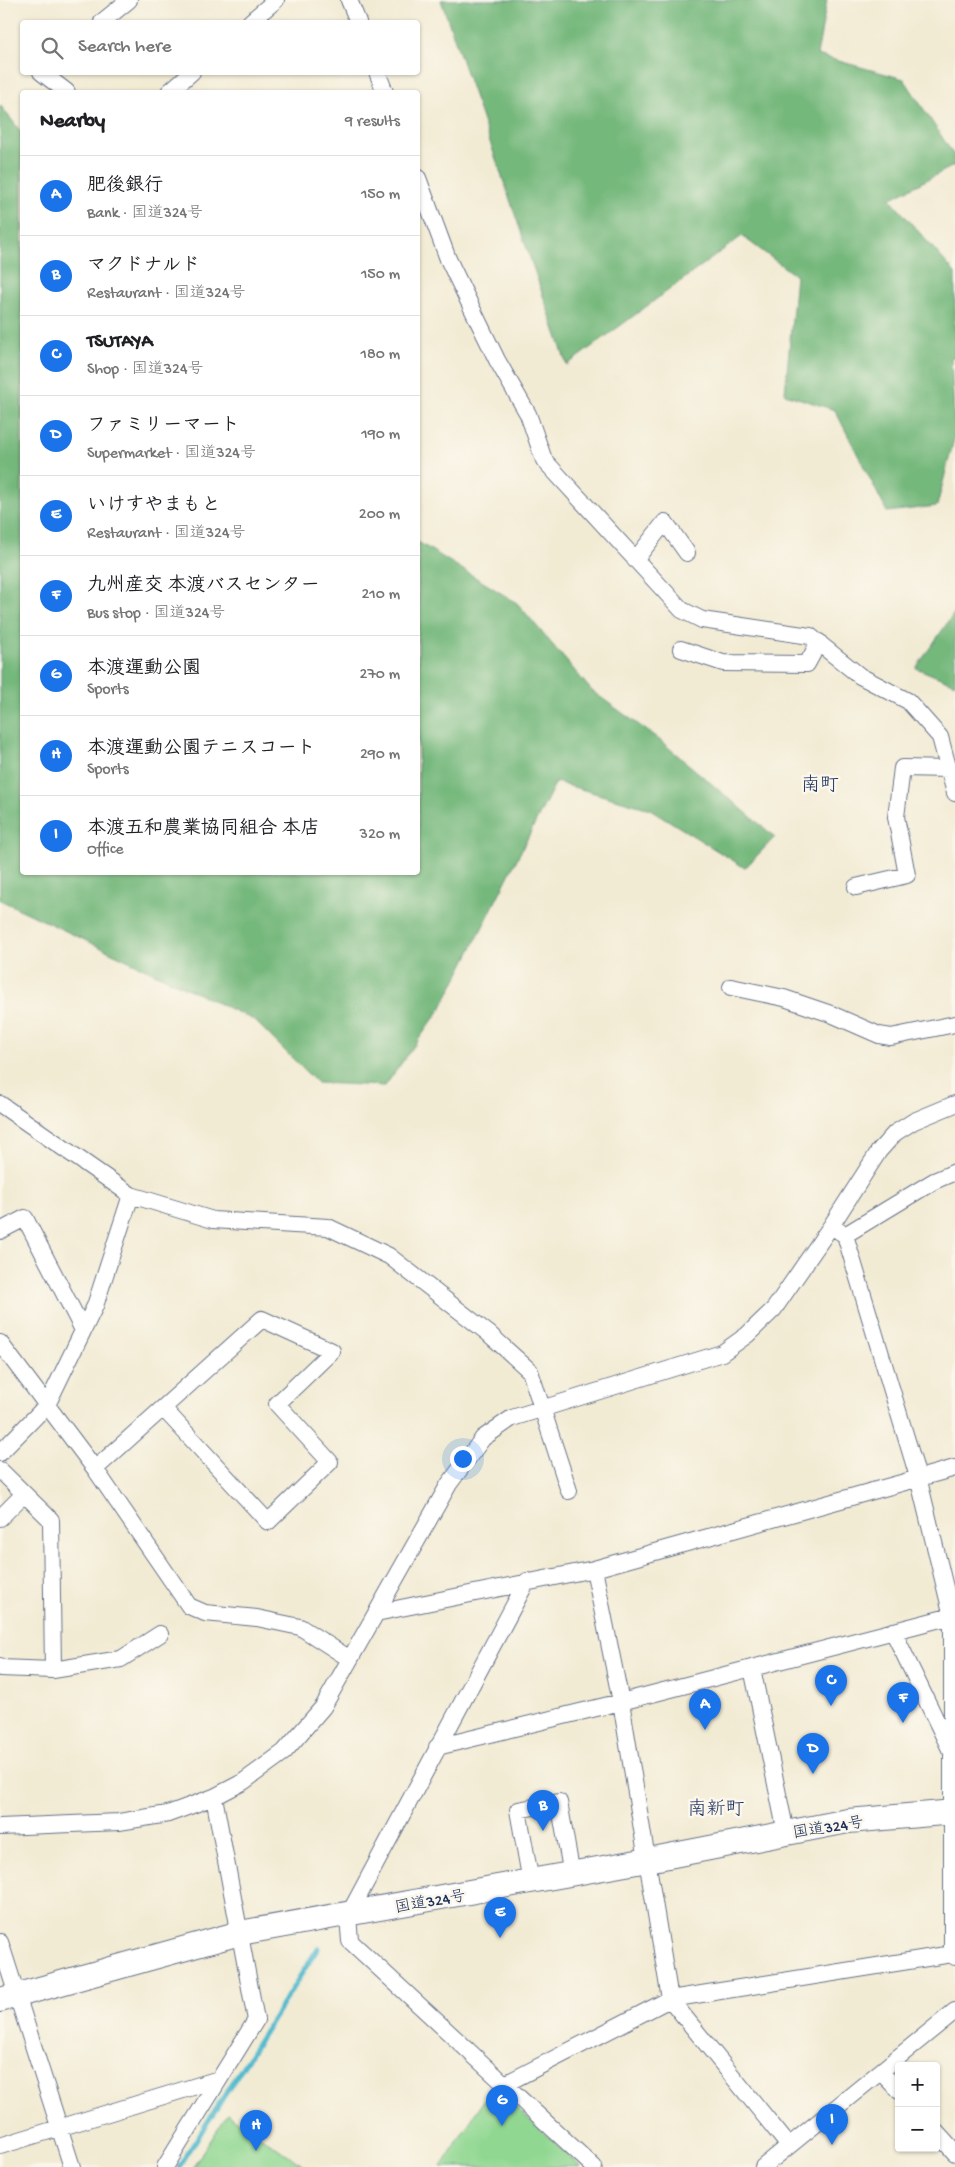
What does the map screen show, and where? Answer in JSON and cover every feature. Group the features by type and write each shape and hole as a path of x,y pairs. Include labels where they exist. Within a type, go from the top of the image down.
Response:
{"highway":[{"name":"国道324号","path":"9,1998 240,1933 348,1916 848,1821 953,1812"}],"street":[{"path":"104,20 129,0"},
{"path":"252,20 276,0"},
{"path":"350,0 357,20"},
{"path":"45,75 64,90"},
{"path":"171,90 189,75"},
{"path":"378,75 384,90"},
{"path":"420,183 448,259 497,360 528,414 544,460 682,610 702,620 810,636 860,676 908,701 940,737 955,793"},
{"path":"635,560 665,522 687,553"},
{"path":"681,648 722,663 807,664 819,642"},
{"path":"856,887 907,875 896,817 902,768 949,769"},
{"path":"732,987 784,998 891,1038 955,1024"},
{"path":"0,1104 131,1196 213,1220 328,1227 388,1256 488,1333 530,1371 570,1490"},
{"path":"0,1827 119,1822 168,1814 214,1798 243,1782 284,1752 324,1706 450,1484 483,1438 512,1418 722,1353 747,1335 774,1309 838,1230 879,1151 894,1133 914,1121 955,1104"},
{"path":"838,1230 955,1172"},
{"path":"0,1453 46,1405 95,1306 131,1196"},
{"path":"0,1231 25,1218 83,1330"},
{"path":"505,2084 670,1999 954,1955 952,1616 918,1477 838,1230"},
{"path":"95,1469 262,1318 332,1351 277,1404 330,1462 268,1522 163,1408"},
{"path":"0,1343 95,1469 189,1606 205,1613 256,1618 300,1627 350,1659"},
{"path":"376,1613 594,1569 955,1468"},
{"path":"0,1470 51,1520 53,1670"},
{"path":"0,1518 24,1494"},
{"path":"594,1569 621,1702 670,1999 789,2146"},
{"path":"527,1581 348,1916 350,1941 594,2167"},
{"path":"437,1747 621,1702 952,1616"},
{"path":"893,1631 952,1754"},
{"path":"0,1666 53,1670 121,1658 160,1634"},
{"path":"752,1668 786,1833"},
{"path":"165,2167 256,2020 214,1798"},
{"path":"532,1882 518,1810 559,1802 572,1874"},
{"path":"0,1942 9,1998 60,2127 72,2167"},
{"path":"763,2167 955,2011"},
{"path":"881,2072 895,2087"},
{"path":"0,2146 219,2080"},
{"path":"940,2136 955,2153"}],"green space":[{"path":"441,0 827,0 817,55 904,79 955,157 955,165 890,199 955,273 955,357 951,357 955,435 937,506 887,512 835,410 785,394 796,276 742,236 567,365"},
{"path":"0,105 20,130 20,875 420,875 420,543 517,603 592,691 657,738 775,837 745,868 650,809 556,782 442,1007 385,1086 317,1083 254,1020 0,900"},
{"path":"955,612 955,684 916,668"},
{"path":"493,2086 581,2167 441,2167"},
{"path":"228,2114 305,2167 193,2167"}],"waterway":[{"path":"179,2167 318,1948"}],"place":[{"name":"TSUTAYA","path":"831,1706"},
{"name":"九州産交 本渡バスセンター","path":"903,1723"},
{"name":"肥後銀行","path":"705,1730"},
{"name":"ファミリーマート","path":"813,1774"},
{"name":"マクドナルド","path":"543,1831"},
{"name":"いけすやまもと","path":"500,1938"},
{"name":"本渡運動公園","path":"502,2126"},
{"name":"本渡五和農業協同組合 本店","path":"832,2145"},
{"name":"本渡運動公園テニスコート","path":"256,2151"}],"district":[{"name":"南町","path":"820,783"},
{"name":"南新町","path":"716,1807"}]}
